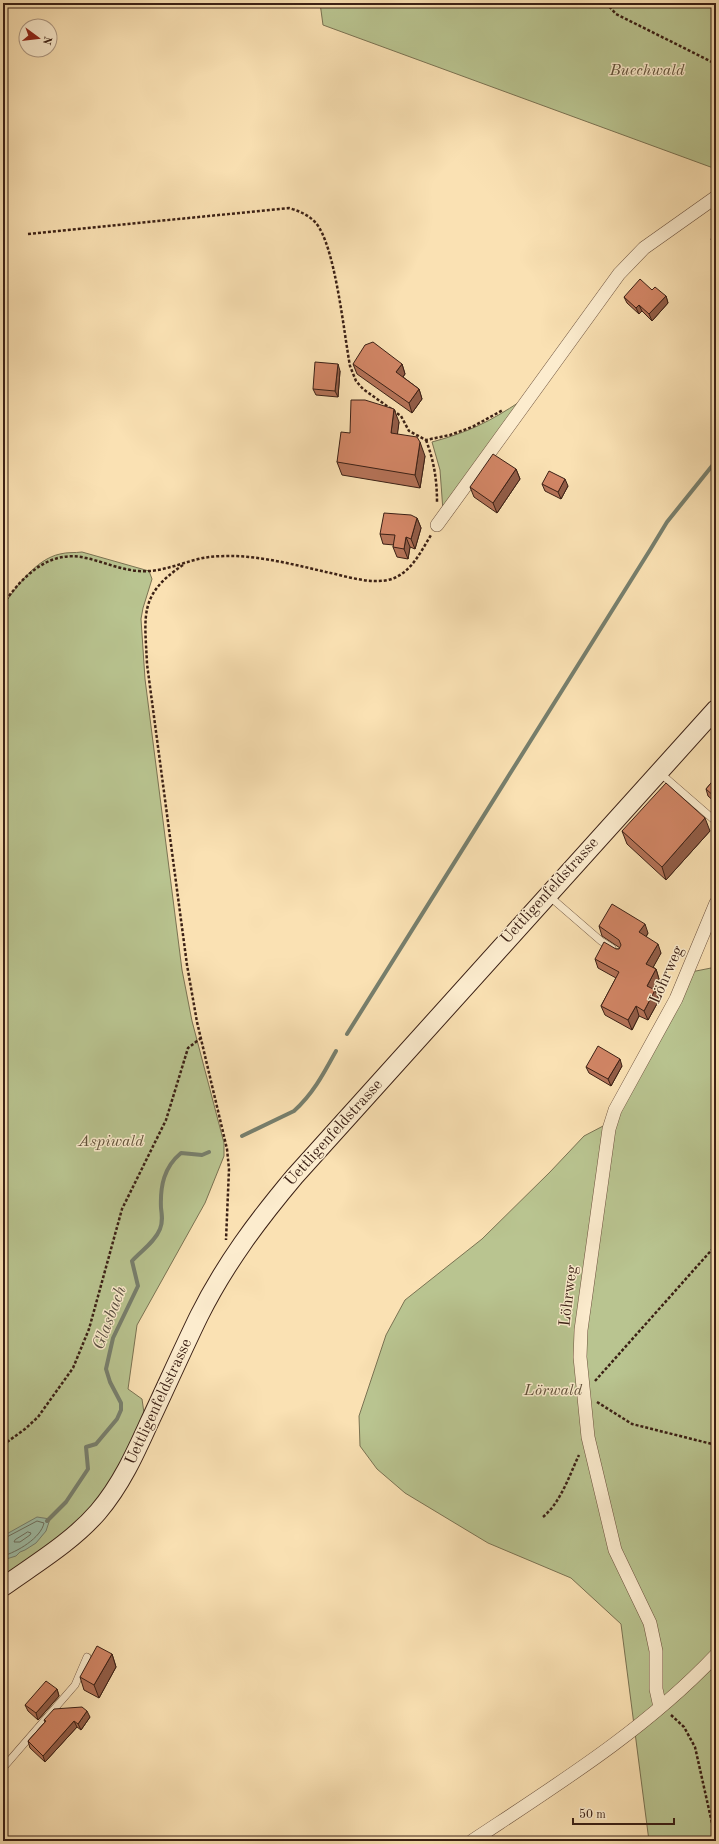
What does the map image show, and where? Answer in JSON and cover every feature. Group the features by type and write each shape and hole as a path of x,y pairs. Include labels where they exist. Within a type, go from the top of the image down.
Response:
{"main road":[{"name":"Uettligenfeldstrasse","path":"3,1587 78,1531 98,1512 115,1490 131,1462 199,1317 225,1267 259,1219 295,1176 547,894 716,708"}],"street":[{"path":"436,525 619,274 644,248 716,197"},
{"name":"Löhrweg","path":"660,1707 656,1689 656,1651 650,1622 615,1550 588,1437 583,1394 580,1330 609,1129 615,1110 676,999 716,903"},
{"path":"472,1841 625,1737 699,1673 716,1655"}],"lane":[{"path":"658,771 713,819 716,819"},
{"path":"547,894 601,941 620,954"},
{"path":"3,1768 75,1685 87,1656"}],"path":[{"path":"606,3 616,14 716,64"},
{"path":"28,234 289,208 305,213 316,223 324,236 332,262 350,366 356,380 363,389 401,416 409,432 426,440 450,435 472,427 509,407"},
{"path":"3,604 21,582 34,571 51,559 69,555 86,557 140,571 164,569 209,557 235,556 288,564 374,581 388,580 401,575 409,568 436,525 437,485 433,458 426,440"},
{"path":"183,565 159,584 150,596 145,616 147,657 187,965 201,1038 227,1149 229,1169 225,1267"},
{"path":"3,1445 25,1429 38,1417 73,1368 89,1330 122,1209 166,1120 188,1048 201,1038"},
{"path":"716,1245 583,1394 632,1424 716,1445"},
{"path":"543,1516 550,1511 558,1500 588,1437"},
{"path":"660,1707 684,1727 695,1747 716,1841"}],"green space":[{"name":"Buechwald","path":"320,3 716,3 716,169 323,25"},
{"path":"521,401 443,511 440,470 432,442 478,426"},
{"name":"Aspiwald","path":"82,552 149,571 152,579 141,619 145,679 182,970 192,1021 224,1143 224,1156 205,1203 137,1325 128,1389 142,1399 144,1413 140,1430 103,1495 75,1526 3,1576 3,606 27,575 43,562 60,554"},
{"name":"Lörwald","path":"716,967 716,1841 649,1841 621,1624 571,1578 488,1543 405,1493 377,1469 360,1446 359,1416 386,1335 405,1300 482,1239 584,1136 605,1125 691,972"}],"water":[{"path":"37,1517 50,1519 46,1531 36,1543 16,1556 3,1560 3,1536"}],"building":[{"path":"716,233 716,244 711,239"},
{"path":"640,279 652,290 655,287 666,296 649,314 639,305 636,308 624,297"},
{"path":"373,342 402,364 396,372 419,389 409,403 353,364 365,345"},
{"path":"315,362 338,364 335,391 313,389"},
{"path":"351,400 365,400 394,409 391,433 417,437 420,442 415,475 337,462 341,432 350,433"},
{"path":"493,454 516,469 493,503 470,487"},
{"path":"549,471 565,479 558,492 542,484"},
{"path":"384,513 411,515 417,518 411,539 406,537 404,549 393,547 395,535 380,534"},
{"path":"716,777 716,798 706,789"},
{"path":"666,783 705,818 662,867 622,831"},
{"path":"612,904 645,924 639,932 658,944 646,964 656,969 647,986 655,990 644,1011 636,1006 628,1020 601,1006 619,972 595,959 604,942 616,949 619,949 621,945 619,940 599,926"},
{"path":"598,1046 620,1059 608,1079 586,1067"},
{"path":"97,1646 112,1654 94,1685 80,1677"},
{"path":"46,1681 57,1689 36,1713 25,1705"},
{"path":"82,1707 87,1711 78,1724 74,1721 43,1756 28,1741 46,1721 44,1720 54,1709"}],"waterway":[{"path":"347,1034 667,522 716,461"},
{"path":"242,1136 294,1111 307,1098 336,1051"},
{"name":"Glasbach","path":"47,1521 66,1502 88,1469 86,1447 96,1444 117,1419 121,1410 121,1403 110,1382 106,1369 113,1338 138,1286 132,1261 155,1238 161,1226 161,1192 167,1171 175,1158 181,1153 202,1155 209,1152"}]}
